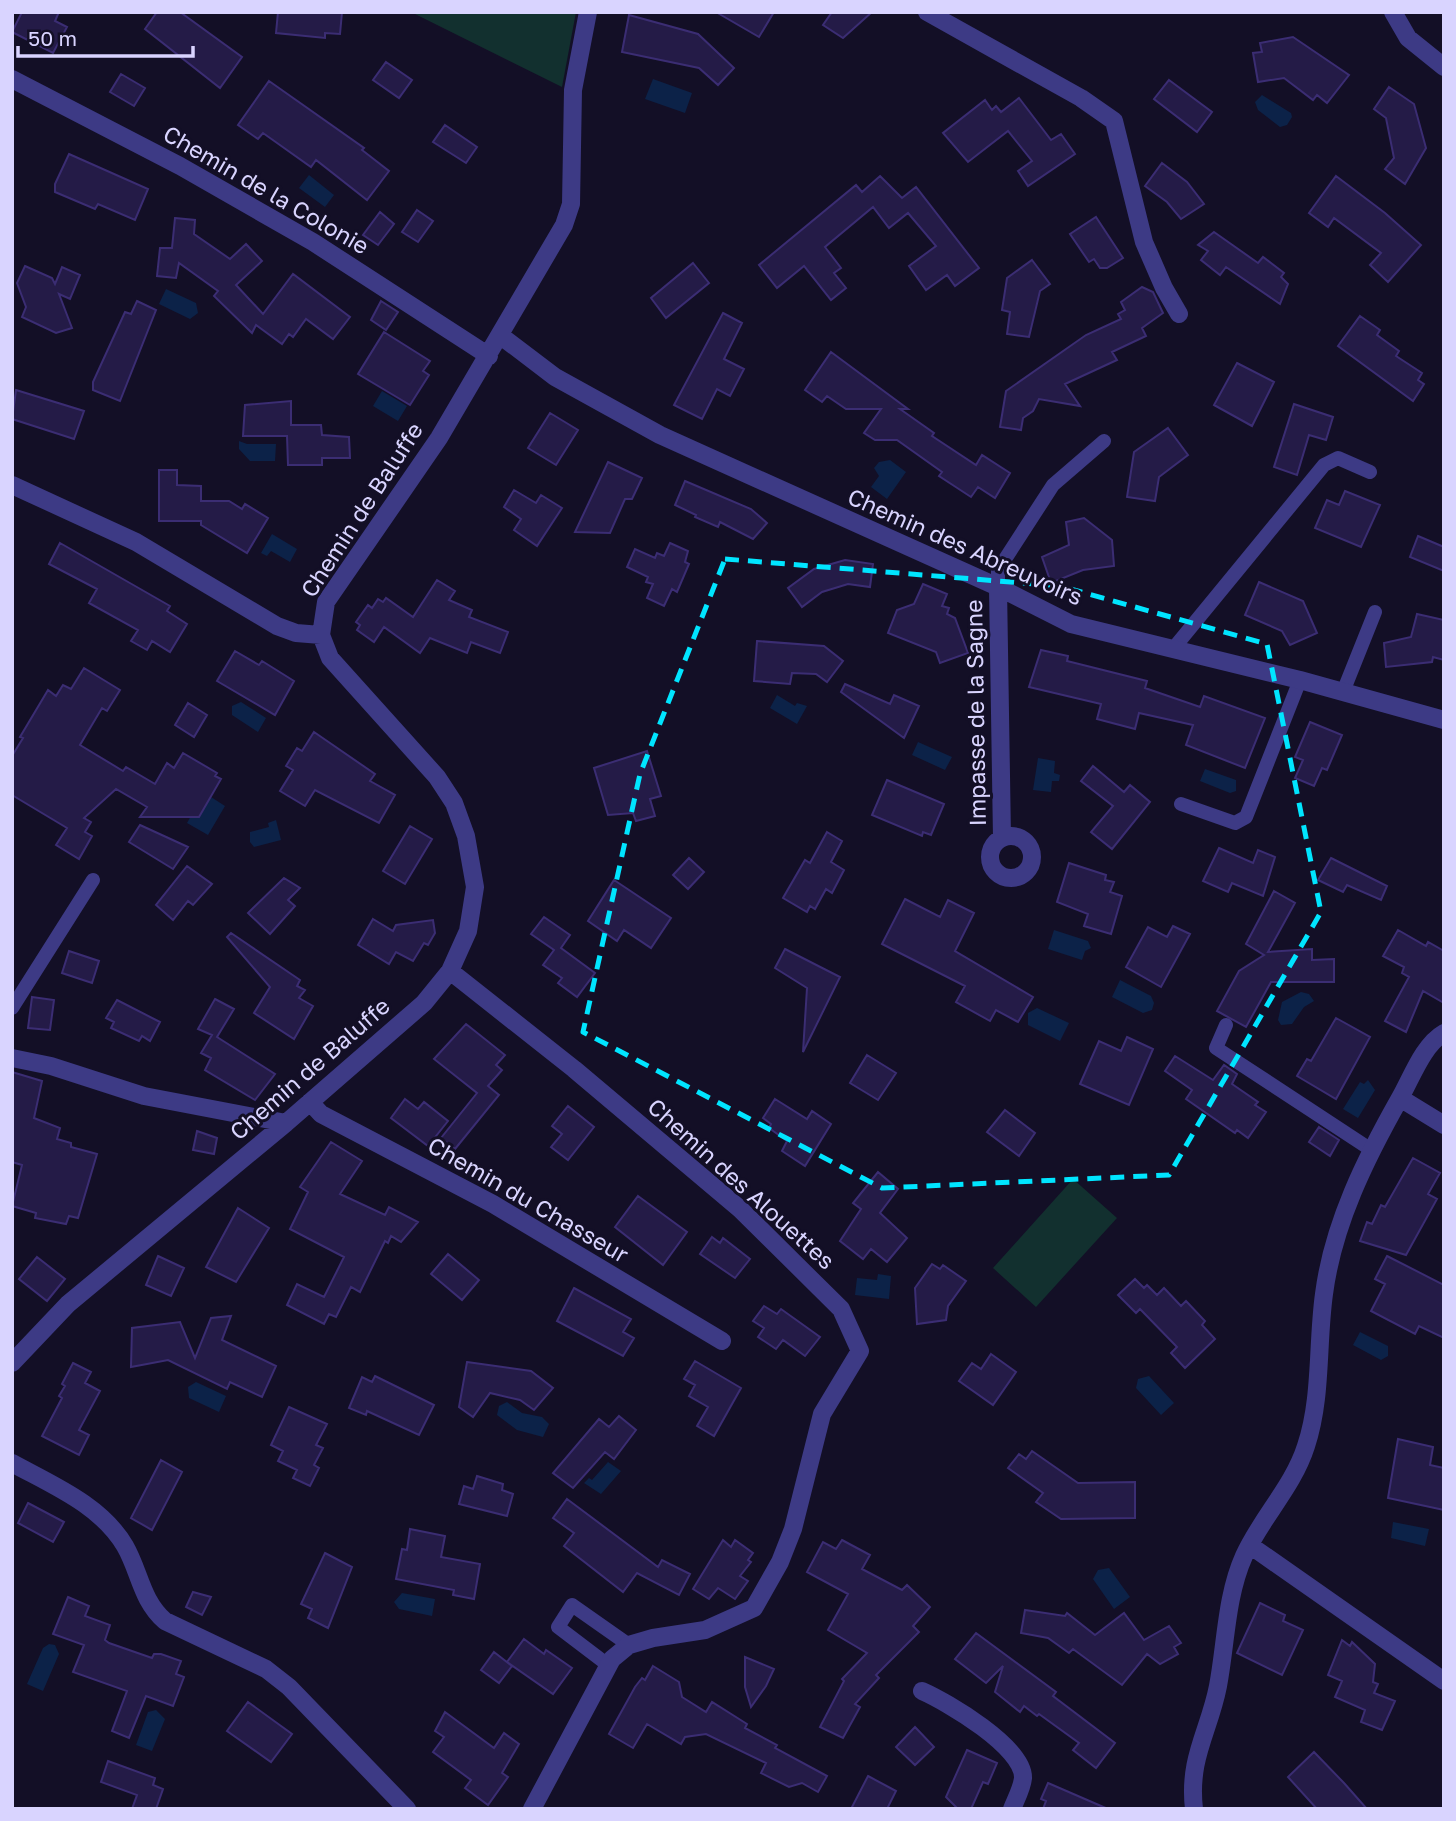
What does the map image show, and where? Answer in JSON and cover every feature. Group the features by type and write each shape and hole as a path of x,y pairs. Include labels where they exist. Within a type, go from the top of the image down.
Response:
{"street":[{"name":"Chemin de Baluffe","path":"12,1363 68,1304 286,1123 424,1003 450,971 468,931 475,887 466,836 454,803 436,777 330,658 321,635 326,602 432,449 501,337 564,225 571,204 573,90 588,12"},
{"path":"927,12 1081,97 1114,121 1144,242 1164,288 1179,314"},
{"path":"1393,12 1408,38 1444,68"},
{"name":"Chemin de la Colonie","path":"12,79 180,166 313,242 489,356"},
{"name":"Chemin des Abreuvoirs","path":"501,337 555,377 660,435 998,587 1071,624 1300,680 1444,720"},
{"path":"12,485 136,542 277,626 296,633 321,635"},
{"name":"Impasse de la Sagne","path":"998,587 1002,838"},
{"name":"Chemin des Alouettes","path":"450,971 564,1060 740,1209 841,1309 860,1351 822,1414 793,1529 780,1562 754,1608 705,1630 653,1638 629,1645"},
{"path":"1194,1809 1191,1782 1217,1688 1231,1604 1244,1556 1296,1470 1306,1447 1314,1414 1324,1293 1332,1257 1370,1149 1426,1051 1444,1033"},
{"path":"12,1058 51,1066 144,1096 286,1123"},
{"path":"1400,1098 1444,1125"},
{"name":"Chemin du Chasseur","path":"310,1102 321,1114 493,1204 722,1341"},
{"path":"12,1463 80,1500 106,1522 124,1544 152,1609 165,1621 266,1669 289,1687 407,1809"},
{"path":"1251,1546 1444,1681"},
{"path":"532,1809 608,1665 629,1645"},
{"path":"922,1690 939,1698 984,1730 1018,1759 1023,1776 1012,1809"}],"lane":[{"path":"998,587 998,570 1053,485 1104,441"},
{"path":"1172,649 1324,465 1338,458 1370,472"},
{"path":"1343,692 1375,612"},
{"path":"1181,804 1235,823 1245,817 1300,680"},
{"path":"12,1008 93,880"},
{"path":"1227,1025 1216,1048 1370,1149"},
{"path":"608,1665 558,1627 572,1605 629,1645"}],"highlighted area":[{"path":"725,559 1060,586 1267,644 1321,912 1169,1175 882,1188 583,1032 640,774"}],"green space":[{"path":"411,12 576,12 562,87"},
{"path":"1073,1179 1117,1218 1036,1307 993,1268"}],"water":[{"path":"653,79 692,93 685,113 645,99"},
{"path":"1262,95 1291,113 1292,117 1287,125 1280,127 1258,110 1255,102"},
{"path":"309,175 334,195 325,207 299,188"},
{"path":"166,289 196,303 198,313 190,319 159,304"},
{"path":"382,391 407,406 398,421 373,406"},
{"path":"239,441 247,444 276,444 275,461 250,461 239,449"},
{"path":"890,460 906,472 887,499 871,487 879,476 874,468 879,462"},
{"path":"272,534 297,549 290,562 271,551 267,556 261,553"},
{"path":"777,695 795,706 797,703 807,706 797,724 770,708"},
{"path":"241,702 266,718 258,732 232,715 232,706"},
{"path":"918,742 952,757 945,770 912,755"},
{"path":"1038,758 1055,761 1054,773 1060,775 1059,781 1052,781 1051,792 1033,790"},
{"path":"1205,769 1236,780 1236,791 1230,793 1200,781"},
{"path":"211,797 225,806 208,835 187,823 192,814 199,817"},
{"path":"276,820 281,840 254,847 250,842 250,832 269,827 268,823"},
{"path":"1054,930 1088,941 1091,948 1085,951 1082,960 1048,949"},
{"path":"1120,980 1151,996 1154,1003 1152,1010 1143,1013 1112,997"},
{"path":"1301,992 1309,994 1314,1001 1304,1007 1292,1024 1281,1025 1278,1020 1282,1002"},
{"path":"1037,1008 1069,1023 1060,1041 1028,1025 1028,1013"},
{"path":"1368,1080 1375,1090 1358,1118 1343,1109 1360,1082 1364,1084"},
{"path":"878,1274 891,1276 889,1299 855,1295 857,1278 877,1280"},
{"path":"1360,1332 1388,1346 1388,1356 1381,1360 1353,1345"},
{"path":"1149,1376 1174,1403 1161,1415 1136,1388 1138,1379"},
{"path":"196,1382 226,1396 219,1412 189,1398 188,1387"},
{"path":"507,1402 522,1413 542,1417 549,1424 543,1437 517,1430 497,1415 499,1406"},
{"path":"608,1462 621,1471 601,1494 584,1483 589,1478 592,1480"},
{"path":"1393,1522 1429,1529 1425,1546 1391,1538"},
{"path":"1109,1568 1130,1597 1114,1609 1093,1579 1098,1570"},
{"path":"402,1593 435,1599 432,1616 399,1609 394,1602"},
{"path":"49,1644 55,1645 59,1654 43,1691 27,1684 43,1648"},
{"path":"156,1710 165,1719 152,1751 136,1745 148,1712"}],"building":[{"path":"22,12 59,12 55,21 67,27 53,53 12,32"},
{"path":"157,12 180,12 242,57 220,88 145,29"},
{"path":"278,12 342,12 340,34 325,33 325,38 276,33"},
{"path":"716,12 774,12 759,37"},
{"path":"832,12 872,12 843,38 823,25"},
{"path":"629,15 698,34 734,68 718,85 699,68 622,52"},
{"path":"1293,37 1349,75 1327,103 1317,95 1313,100 1284,78 1258,82 1253,53 1262,52 1260,43"},
{"path":"386,62 412,80 399,98 373,80"},
{"path":"121,74 145,88 134,106 110,92"},
{"path":"1169,80 1212,112 1197,132 1154,99"},
{"path":"269,81 364,148 362,150 389,171 367,200 316,160 311,167 263,133 258,139 238,125"},
{"path":"1389,87 1414,104 1426,148 1405,184 1385,169 1394,158 1386,118 1374,109"},
{"path":"1019,98 1051,140 1061,134 1075,154 1028,186 1018,171 1032,161 1008,131 968,162 943,133 985,100 992,110 996,106 1001,112"},
{"path":"445,125 477,147 466,163 433,142"},
{"path":"69,154 148,189 135,220 98,204 95,209 55,192 55,184"},
{"path":"1162,163 1187,182 1204,204 1181,219 1167,202 1145,186"},
{"path":"880,176 902,198 916,187 979,268 955,286 947,275 926,290 909,266 936,246 908,213 889,228 873,207 825,247 841,268 834,273 846,288 831,300 804,266 777,288 759,265 856,185 862,192"},
{"path":"1336,176 1385,213 1421,245 1388,282 1370,265 1381,253 1334,218 1328,227 1309,213"},
{"path":"417,210 433,221 418,242 402,232"},
{"path":"380,212 394,224 378,245 363,235"},
{"path":"1096,217 1123,258 1107,268 1100,268 1094,259 1089,262 1070,234"},
{"path":"175,218 195,220 194,234 230,259 246,244 262,261 236,285 263,314 293,274 350,317 333,339 306,319 293,337 289,334 282,344 256,325 252,333 214,296 218,291 179,263 176,278 157,276 160,248 172,248"},
{"path":"1214,232 1258,263 1263,257 1284,273 1281,277 1288,284 1280,304 1226,267 1220,275 1201,260 1208,251 1198,245"},
{"path":"1032,260 1050,284 1040,291 1029,337 1007,334 1010,312 1002,310 1007,278"},
{"path":"693,263 709,283 666,318 651,298"},
{"path":"25,266 52,278 55,284 62,267 80,275 70,299 59,294 72,328 56,333 22,317 26,307 17,283"},
{"path":"1142,287 1153,292 1163,313 1142,328 1146,336 1112,352 1117,360 1065,384 1080,406 1039,399 1033,411 1023,418 1021,430 1000,427 1006,391 1086,335 1121,319 1118,314 1125,310 1121,302"},
{"path":"137,301 156,310 120,401 93,390 93,382 125,312 131,314"},
{"path":"381,301 398,312 386,330 371,320"},
{"path":"723,313 742,323 724,359 744,369 730,396 717,389 702,419 674,405"},
{"path":"1360,316 1380,330 1377,335 1399,351 1396,356 1422,373 1418,380 1424,384 1413,401 1338,346"},
{"path":"384,332 430,361 423,371 429,375 410,405 358,374"},
{"path":"831,352 908,409 900,409 934,433 932,436 976,465 982,455 1010,473 995,498 978,487 971,497 939,476 942,472 897,440 875,440 864,433 881,409 846,409 827,396 822,402 805,390"},
{"path":"1237,363 1274,382 1252,426 1214,405"},
{"path":"16,390 84,411 74,439 12,419"},
{"path":"291,401 291,425 321,425 322,435 349,437 350,458 322,458 322,465 288,465 287,436 243,436 245,405"},
{"path":"1294,404 1333,417 1326,440 1309,435 1297,475 1274,467"},
{"path":"550,413 578,430 556,465 528,448"},
{"path":"1168,428 1188,455 1159,477 1155,501 1127,497 1134,452"},
{"path":"608,462 642,478 632,499 625,499 610,533 575,532"},
{"path":"159,470 177,470 177,485 201,486 201,501 229,501 242,509 245,504 268,518 247,553 201,525 201,521 159,521"},
{"path":"685,481 751,509 767,523 753,539 720,522 718,527 695,517 696,515 675,505"},
{"path":"514,490 536,503 541,495 562,508 537,546 514,530 521,519 504,507"},
{"path":"1345,491 1380,505 1361,547 1315,528 1327,500 1339,505"},
{"path":"1084,518 1112,540 1114,566 1083,570 1051,583 1042,557 1069,545 1066,522"},
{"path":"1418,536 1444,547 1444,571 1410,557"},
{"path":"60,543 170,606 167,611 187,624 170,652 152,641 147,650 131,641 138,630 89,603 97,589 49,564"},
{"path":"670,543 688,551 685,562 689,564 677,592 672,589 664,606 647,598 653,584 646,582 648,577 627,567 635,549 655,558 657,553 664,556"},
{"path":"845,560 873,564 870,587 848,584 822,592 802,607 788,588 814,569"},
{"path":"437,580 455,591 449,600 472,610 469,617 508,632 500,653 471,642 467,653 430,638 420,653 384,627 374,642 357,630 360,625 356,622 368,605 372,608 378,599 383,602 386,598 413,617"},
{"path":"1259,582 1303,601 1317,633 1290,645 1282,631 1245,615"},
{"path":"923,584 947,594 942,606 949,608 947,614 955,618 968,653 940,663 936,652 888,633 897,610 914,604"},
{"path":"1417,614 1444,620 1444,660 1433,657 1432,662 1386,667 1384,643 1411,637"},
{"path":"757,641 824,646 843,661 827,682 816,674 792,673 790,684 754,681"},
{"path":"1041,650 1068,656 1067,661 1147,681 1145,688 1200,707 1204,696 1265,718 1245,768 1186,745 1193,725 1139,713 1135,729 1097,719 1101,704 1029,687"},
{"path":"235,651 259,665 262,661 294,681 275,715 217,681"},
{"path":"84,668 120,690 107,711 102,708 80,745 123,771 126,767 155,784 167,763 174,768 183,753 217,773 215,776 221,779 199,817 140,817 147,807 116,789 84,818 91,822 85,832 92,836 79,859 56,845 67,828 12,795 12,756 48,690 56,696 63,685 71,689"},
{"path":"845,684 890,704 894,695 919,706 904,738 841,692"},
{"path":"188,703 207,715 194,737 175,725"},
{"path":"1310,722 1342,735 1327,770 1322,768 1314,786 1295,778 1303,760 1295,757"},
{"path":"314,732 375,774 370,781 395,795 379,823 315,790 305,806 280,791 293,770 286,766 297,748 302,751"},
{"path":"647,751 661,796 650,799 655,816 636,821 633,813 608,815 594,768"},
{"path":"1093,766 1124,792 1130,785 1150,802 1112,849 1091,832 1113,806 1081,781"},
{"path":"887,780 944,804 931,835 923,832 922,836 872,815"},
{"path":"140,825 188,847 173,869 129,842"},
{"path":"410,826 432,839 405,884 383,871"},
{"path":"827,832 842,841 831,862 844,870 832,893 826,889 815,909 810,906 807,912 783,898 805,860 810,863"},
{"path":"1219,848 1253,863 1258,850 1275,857 1263,896 1232,883 1228,892 1203,881"},
{"path":"689,858 704,872 688,889 673,875"},
{"path":"1331,858 1387,886 1381,900 1347,885 1343,892 1318,880"},
{"path":"1069,863 1106,875 1105,880 1114,882 1110,892 1122,896 1111,934 1084,926 1088,914 1057,902"},
{"path":"187,866 212,884 193,905 188,901 173,920 156,905"},
{"path":"284,878 300,888 288,900 295,906 270,934 248,913"},
{"path":"614,880 671,918 651,948 624,930 617,941 588,921"},
{"path":"1274,891 1295,903 1268,952 1312,949 1312,960 1334,959 1334,982 1271,982 1246,1027 1217,1011 1239,971 1264,955 1246,944"},
{"path":"905,899 940,917 948,900 974,913 955,951 1033,997 1018,1022 996,1010 990,1021 956,1002 965,986 882,944"},
{"path":"544,917 570,935 561,948 595,973 577,997 558,983 562,978 543,965 554,950 531,934"},
{"path":"373,919 393,931 396,925 433,920 435,933 428,945 424,943 413,961 396,952 389,964 358,945"},
{"path":"1173,926 1190,934 1161,987 1126,967 1148,927 1167,937"},
{"path":"1398,930 1426,946 1428,942 1444,951 1444,1003 1423,991 1406,1032 1385,1021 1409,977 1402,973 1404,967 1383,956"},
{"path":"231,933 300,980 297,986 305,990 299,998 313,1006 294,1039 254,1013 270,987 227,937"},
{"path":"785,949 840,977 803,1052 807,988 775,968"},
{"path":"69,951 99,961 92,983 62,973"},
{"path":"32,997 54,1000 50,1030 28,1028"},
{"path":"215,999 234,1009 217,1037 275,1074 255,1100 205,1070 211,1058 201,1053 212,1035 198,1029"},
{"path":"117,1000 160,1022 150,1041 142,1036 139,1041 111,1028 114,1022 106,1018"},
{"path":"1336,1018 1370,1037 1336,1099 1297,1076 1307,1059 1311,1061"},
{"path":"466,1024 505,1055 496,1065 502,1070 488,1086 499,1095 455,1149 441,1138 477,1093 434,1059"},
{"path":"1127,1037 1153,1049 1129,1105 1080,1084 1099,1041 1121,1051"},
{"path":"867,1055 896,1073 878,1100 850,1083"},
{"path":"1175,1056 1213,1080 1224,1065 1237,1074 1232,1084 1258,1102 1255,1105 1266,1112 1248,1138 1237,1130 1235,1133 1186,1099 1192,1090 1165,1071"},
{"path":"12,1072 42,1081 34,1118 60,1128 57,1139 71,1143 71,1147 97,1154 78,1218 69,1216 66,1224 35,1218 36,1213 12,1206 22,1165 12,1162"},
{"path":"405,1099 418,1109 424,1102 448,1121 428,1146 391,1118"},
{"path":"775,1099 807,1119 812,1111 831,1124 805,1166 782,1151 787,1141 769,1128 771,1124 763,1118"},
{"path":"568,1106 594,1127 568,1160 551,1147 562,1134 552,1126"},
{"path":"1005,1110 1035,1133 1019,1156 987,1132"},
{"path":"1319,1127 1339,1140 1330,1156 1309,1142"},
{"path":"197,1131 217,1138 214,1154 193,1150"},
{"path":"331,1142 362,1161 340,1194 385,1215 389,1207 418,1222 401,1242 391,1236 388,1243 385,1241 360,1292 351,1287 336,1317 329,1314 324,1324 287,1305 297,1284 324,1297 344,1257 290,1229 308,1192 300,1187"},
{"path":"1413,1158 1440,1173 1428,1194 1437,1199 1406,1255 1360,1241 1367,1222 1372,1224 1381,1205 1385,1207"},
{"path":"878,1172 898,1189 880,1213 907,1238 887,1262 871,1249 863,1259 840,1241 861,1209 853,1203"},
{"path":"638,1196 687,1232 663,1265 615,1227"},
{"path":"238,1208 269,1228 236,1282 206,1267"},
{"path":"712,1237 720,1243 723,1238 750,1259 735,1278 700,1254"},
{"path":"448,1254 479,1280 462,1300 431,1274"},
{"path":"158,1256 184,1268 171,1296 146,1285"},
{"path":"1387,1256 1444,1285 1444,1338 1419,1326 1415,1334 1371,1311 1385,1284 1375,1279"},
{"path":"37,1257 65,1279 47,1301 19,1279"},
{"path":"932,1264 940,1269 943,1265 966,1281 948,1306 946,1320 917,1324 915,1288"},
{"path":"1135,1279 1144,1288 1147,1285 1157,1295 1164,1288 1181,1306 1186,1301 1205,1321 1202,1325 1215,1339 1185,1368 1171,1353 1177,1347 1140,1309 1136,1313 1118,1295"},
{"path":"574,1288 631,1319 623,1332 634,1338 623,1356 557,1321"},
{"path":"764,1306 777,1314 781,1309 820,1337 805,1356 783,1340 776,1349 758,1337 764,1328 753,1321"},
{"path":"231,1316 222,1340 276,1366 262,1397 230,1382 227,1389 168,1360 131,1367 132,1328 180,1322 195,1358 211,1318"},
{"path":"991,1354 1016,1372 993,1405 959,1381 972,1363 981,1369"},
{"path":"695,1361 741,1388 714,1436 697,1426 708,1407 689,1396 695,1385 684,1379"},
{"path":"467,1362 531,1371 553,1388 534,1410 520,1400 490,1393 473,1417 459,1407"},
{"path":"73,1363 91,1372 85,1383 100,1391 79,1430 89,1435 79,1455 42,1436 62,1398 59,1396 65,1386 62,1384"},
{"path":"375,1376 434,1405 419,1435 367,1411 366,1415 349,1408 362,1377 372,1382"},
{"path":"289,1407 327,1424 316,1445 323,1448 314,1465 319,1468 310,1486 293,1478 297,1470 278,1461 283,1451 271,1445"},
{"path":"619,1416 636,1430 614,1459 605,1452 573,1488 553,1473 599,1419 609,1427"},
{"path":"1398,1439 1433,1447 1430,1465 1444,1468 1444,1510 1388,1498"},
{"path":"1032,1451 1078,1483 1135,1482 1135,1518 1061,1519 1036,1502 1043,1493 1008,1468 1019,1454 1026,1459"},
{"path":"161,1460 182,1472 152,1530 131,1518"},
{"path":"477,1476 503,1484 502,1490 513,1494 507,1516 459,1504 464,1486 473,1489"},
{"path":"567,1499 658,1567 662,1560 690,1574 679,1595 637,1573 623,1592 564,1546 574,1533 553,1518"},
{"path":"28,1503 64,1522 53,1542 18,1523"},
{"path":"410,1529 445,1536 441,1557 480,1564 474,1599 453,1595 454,1590 396,1579 402,1549 407,1550"},
{"path":"723,1540 731,1547 735,1540 753,1553 748,1560 751,1562 740,1576 748,1581 735,1599 718,1588 709,1599 693,1589"},
{"path":"842,1540 870,1555 862,1569 902,1590 907,1585 930,1607 913,1626 919,1632 876,1675 879,1678 855,1704 860,1707 843,1738 820,1727 844,1681 842,1679 867,1653 828,1630 848,1594 807,1572 823,1542 836,1549"},
{"path":"325,1553 352,1567 328,1628 308,1618 312,1609 301,1604"},
{"path":"193,1592 211,1597 202,1615 186,1607"},
{"path":"68,1597 89,1606 85,1616 110,1625 105,1640 109,1643 152,1658 154,1654 161,1654 181,1661 176,1674 184,1677 173,1706 146,1696 129,1738 112,1731 127,1691 73,1672 84,1645 53,1634"},
{"path":"1260,1603 1285,1615 1283,1621 1303,1630 1282,1675 1237,1653"},
{"path":"1025,1610 1065,1616 1067,1613 1095,1635 1124,1613 1144,1640 1169,1626 1181,1643 1174,1647 1178,1654 1160,1664 1147,1654 1122,1685 1073,1649 1069,1653 1048,1638 1021,1633"},
{"path":"976,1633 1056,1692 1053,1696 1115,1743 1096,1768 1073,1750 1079,1743 1024,1706 1020,1712 995,1692 1003,1666 986,1683 955,1659"},
{"path":"524,1639 544,1654 546,1650 572,1668 553,1694 507,1662"},
{"path":"1342,1640 1350,1646 1352,1642 1375,1664 1373,1682 1378,1684 1374,1693 1395,1701 1382,1730 1361,1722 1365,1710 1335,1697 1342,1681 1328,1675"},
{"path":"494,1652 512,1666 499,1683 481,1670"},
{"path":"745,1657 774,1669 751,1707 745,1687"},
{"path":"653,1666 679,1682 682,1697 706,1712 712,1702 747,1724 745,1728 777,1745 775,1748 827,1776 818,1792 802,1783 789,1787 761,1773 766,1763 706,1734 685,1737 681,1744 647,1724 633,1748 609,1734 635,1687 642,1678 645,1680"},
{"path":"248,1702 292,1734 271,1762 227,1731"},
{"path":"445,1712 494,1748 504,1733 519,1744 502,1773 508,1777 488,1805 465,1788 471,1780 433,1752 444,1737 435,1731"},
{"path":"915,1727 934,1747 915,1765 896,1747"},
{"path":"967,1750 997,1763 988,1784 983,1782 971,1809 958,1809 946,1797"},
{"path":"1314,1752 1367,1809 1317,1809 1288,1777"},
{"path":"108,1761 155,1778 153,1785 163,1789 156,1809 132,1809 137,1795 101,1782"},
{"path":"868,1776 896,1791 887,1809 851,1809"},
{"path":"1048,1783 1108,1809 1043,1809 1046,1801 1041,1799"}]}
